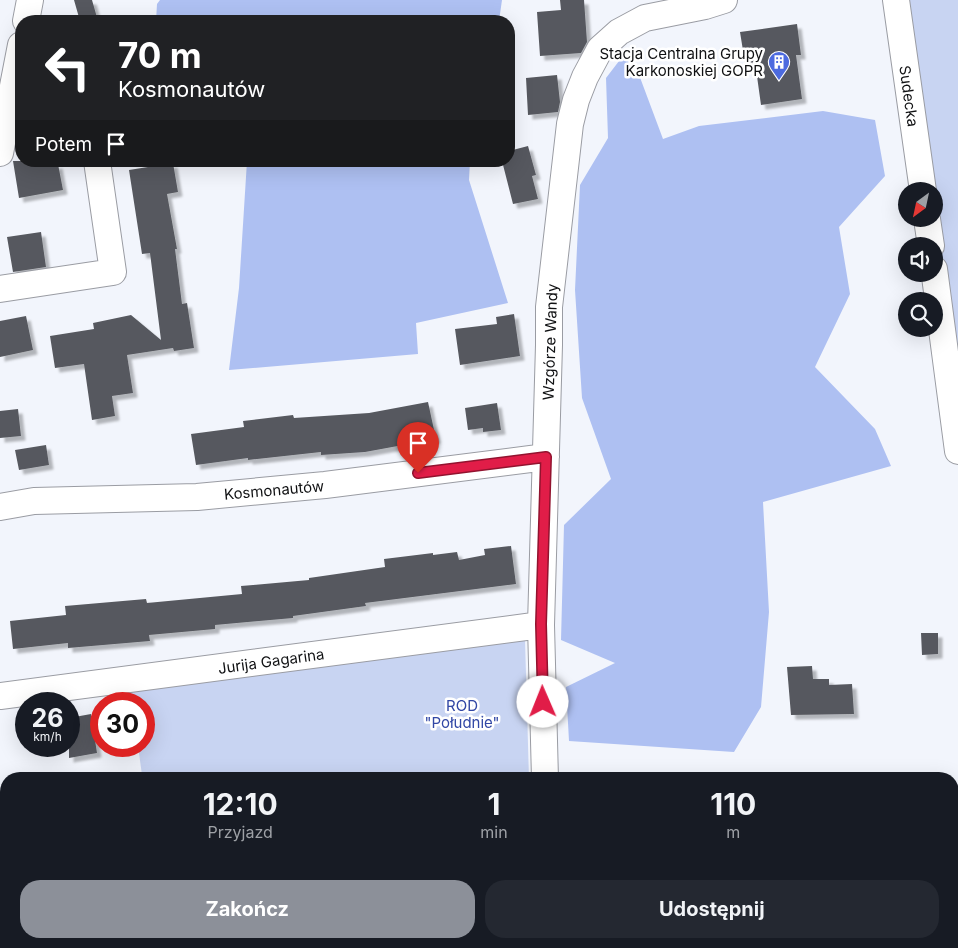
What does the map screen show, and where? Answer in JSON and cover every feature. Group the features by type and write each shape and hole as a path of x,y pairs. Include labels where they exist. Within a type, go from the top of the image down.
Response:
{"street":[{"path":"27,15 30,0"},
{"name":"Wzgórze Wandy","path":"545,772 541,624 549,307 570,124 576,100 585,77 600,49 618,32 645,18 705,6 724,0"},
{"name":"Sudecka","path":"896,0 922,182"},
{"path":"0,153 15,114"},
{"path":"0,289 113,272 98,167"},
{"path":"936,282 958,451"},
{"name":"Kosmonautów","path":"0,507 34,501 197,497 325,485 546,457"},
{"name":"Jurija Gagarina","path":"0,696 541,624"}],"green space":[{"path":"896,0 958,0 958,451 941,282 943,282 943,237 936,237 935,228 943,227 943,182 932,182"},
{"name":"ROD \"Południe\"","path":"525,640 529,772 142,772 140,757 155,757 155,692 130,692"}],"shaded area":[{"path":"160,0 502,0 500,15 156,15 157,4"},
{"path":"629,48 663,139 699,126 823,111 875,120 885,176 839,227 850,294 815,367 875,429 891,466 763,502 769,612 761,707 734,752 569,741 566,687 615,663 561,640 564,525 611,479 582,398 575,290 580,185 608,138 606,78"},
{"path":"247,167 470,167 469,180 508,303 416,323 418,354 229,370 239,288"}],"building":[{"path":"74,0 92,0 96,15 78,15"},
{"path":"560,0 584,0 587,42 581,53 540,56 537,12 561,10"},
{"name":"Stacja Centralna Grupy Karkonoskiej GOPR","path":"797,24 801,55 796,55 802,99 761,105 755,62 745,63 740,32"},
{"path":"557,75 560,102 558,112 528,115 526,78"},
{"path":"528,146 536,175 532,176 538,199 513,204 504,167 515,167 515,149"},
{"path":"13,161 15,161 15,167 59,167 63,190 19,198"},
{"path":"148,167 174,167 178,192 167,194 177,249 175,249 182,304 187,303 194,348 174,351 173,348 127,355 133,393 112,396 115,416 92,420 84,364 55,368 50,336 94,329 93,323 131,315 161,340 150,253 142,254 129,170"},
{"path":"41,232 46,267 13,272 7,237"},
{"path":"514,314 520,356 460,365 455,329 497,324 496,317"},
{"path":"26,316 33,350 0,357 0,321"},
{"path":"428,402 436,439 365,452 321,455 321,452 248,460 248,458 196,465 191,434 244,427 243,421 293,415 294,418 369,413"},
{"path":"497,403 501,430 483,432 483,428 468,430 465,408"},
{"path":"18,409 21,436 0,438 0,411"},
{"path":"46,445 49,465 19,470 15,450"},
{"path":"511,546 516,584 365,603 366,606 293,616 293,618 215,625 215,629 149,635 150,641 68,648 68,643 13,649 10,621 66,615 65,606 146,599 147,603 242,594 241,586 309,580 309,578 385,567 384,559 457,552 459,560 485,555 484,549"},
{"path":"921,633 938,633 938,654 922,655"},
{"path":"812,666 813,679 829,679 829,685 852,684 854,714 791,715 787,667"},
{"path":"90,714 90,754 80,756 80,716"}],"place":[{"name":"Stacja Centralna Grupy Karkonoskiej GOPR","path":"779,81"}],"route":[{"path":"418,473 546,457 541,624 543,702"}]}
